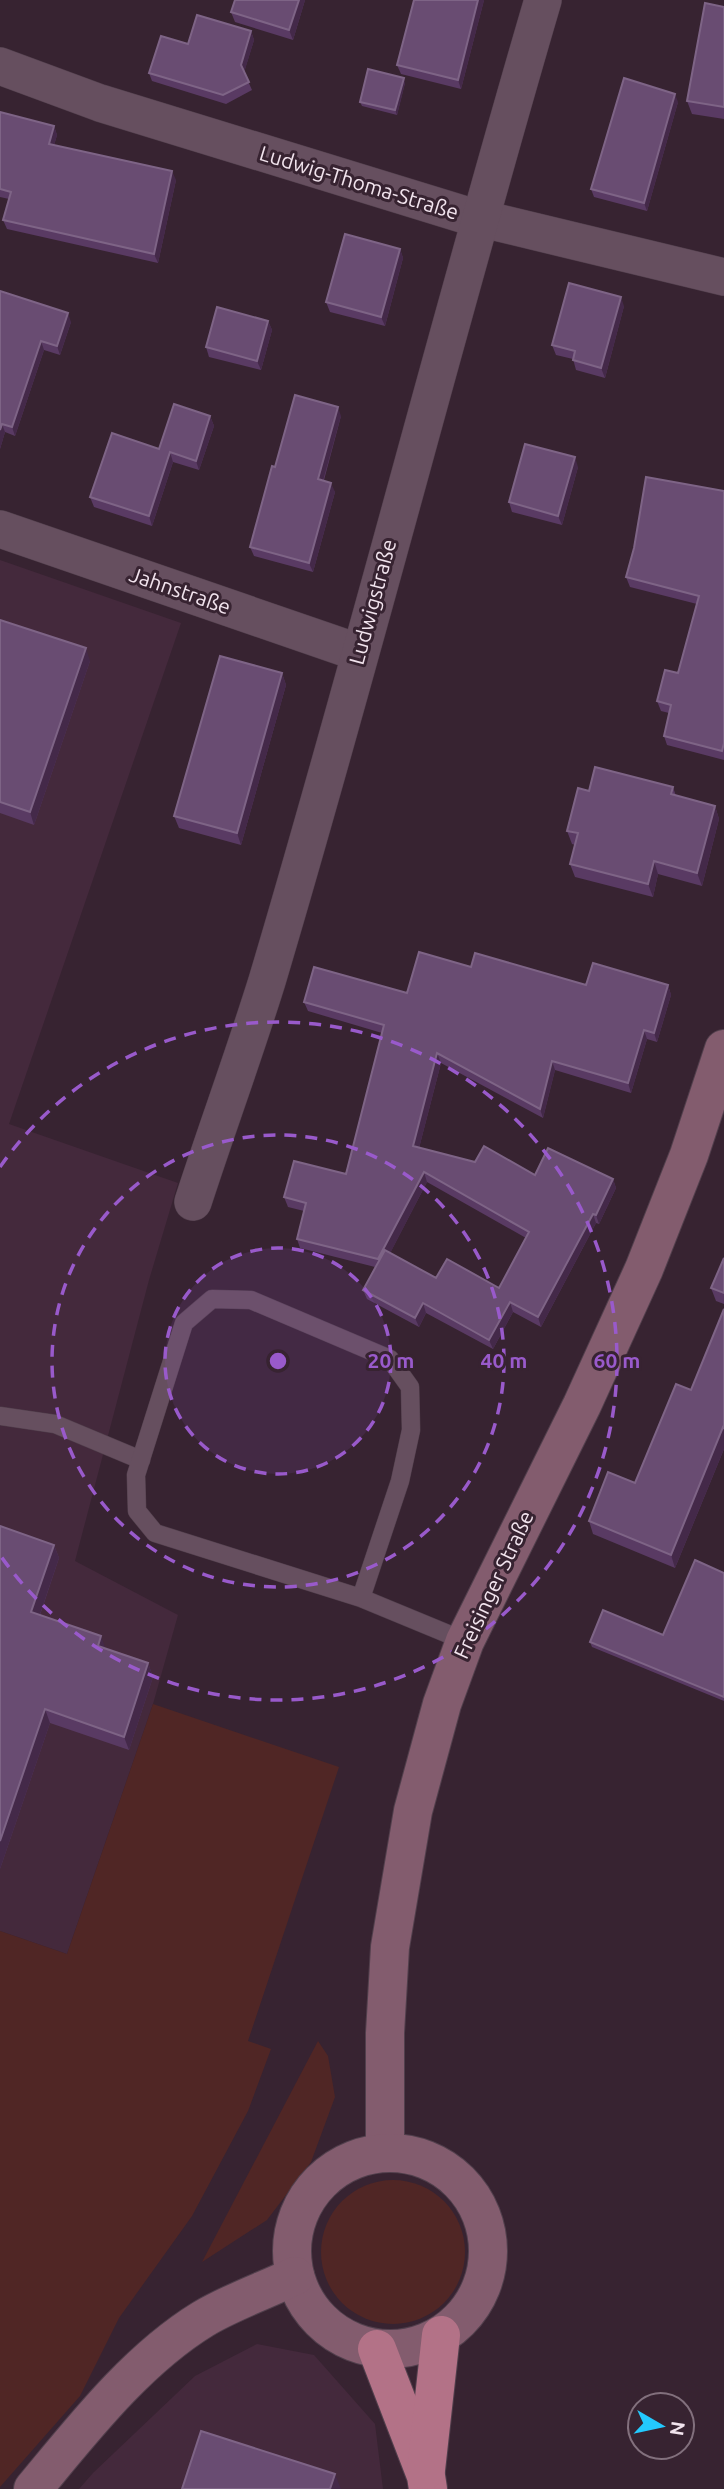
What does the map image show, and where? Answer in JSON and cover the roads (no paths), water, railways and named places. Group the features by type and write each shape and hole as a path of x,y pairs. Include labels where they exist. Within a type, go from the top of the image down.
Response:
{"highway":[{"path":"427,2482 441,2335"},
{"path":"376,2349 427,2482"}],"main road":[{"name":"Freisinger Straße","path":"385,2152 385,2033 390,1947 413,1811 442,1704 465,1641 582,1405 644,1269 689,1155 724,1049"},
{"path":"385,2152 405,2153 422,2158 453,2175 477,2205 485,2224 489,2251 482,2285 460,2320 441,2335 415,2346 397,2349 376,2349 341,2337 324,2325 300,2292 291,2253 293,2231 299,2213 308,2196 331,2171 348,2161 385,2152"},
{"path":"33,2489 107,2401 166,2347 203,2319 295,2276"}],"street":[{"name":"Ludwigstraße","path":"193,1202 266,982 360,653 479,218 543,0"},
{"name":"Ludwig-Thoma-Straße","path":"0,66 112,106 479,218 724,277"},
{"name":"Jahnstraße","path":"0,529 360,653"}],"lane":[{"path":"361,1598 400,1481 411,1430 410,1387 390,1359 251,1300 212,1299 184,1323 136,1475 136,1511 155,1533 361,1598 465,1641"},
{"path":"0,1416 55,1424 141,1460"}]}
